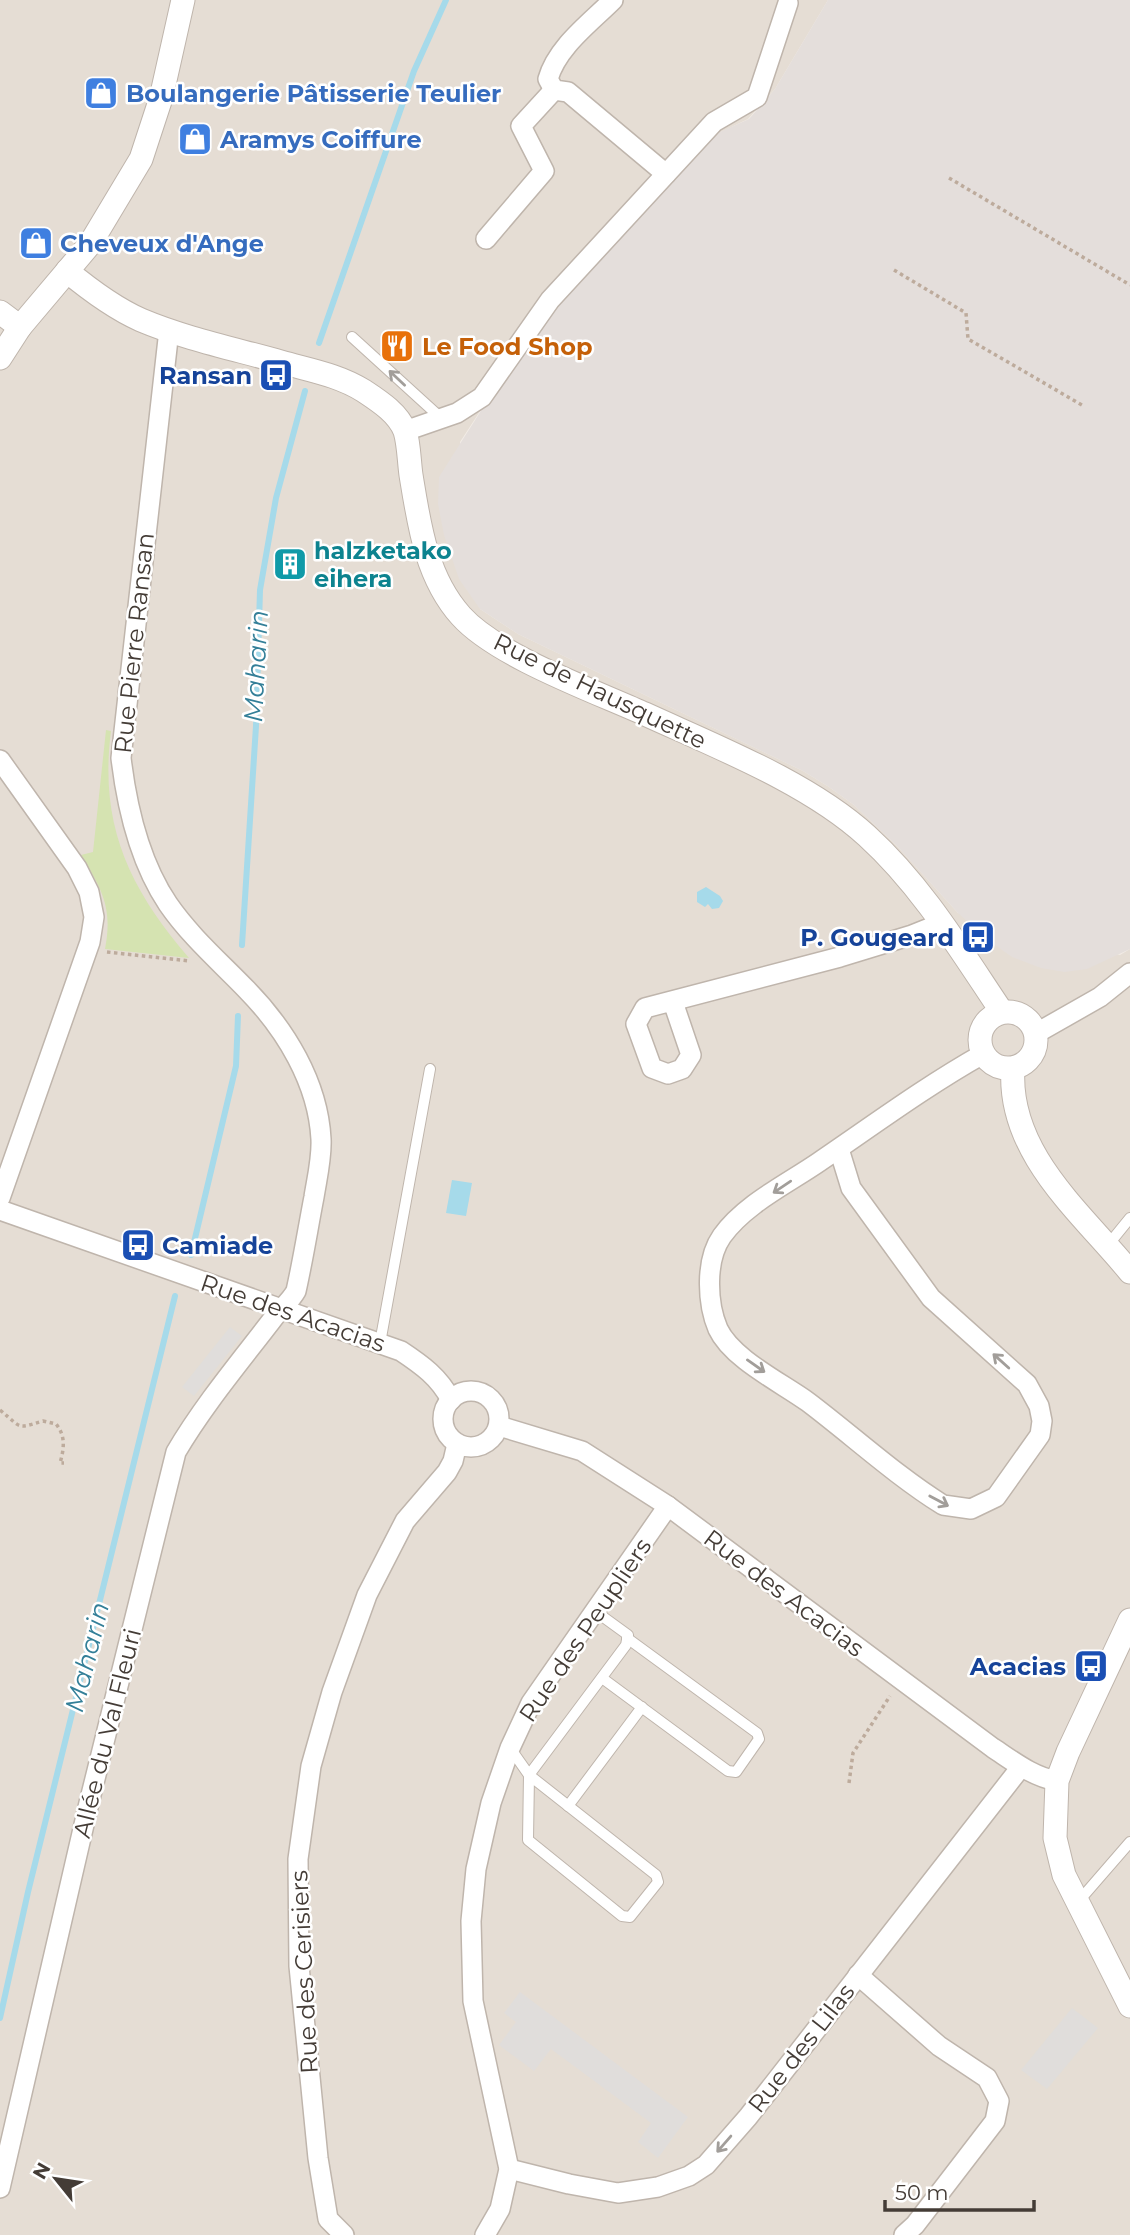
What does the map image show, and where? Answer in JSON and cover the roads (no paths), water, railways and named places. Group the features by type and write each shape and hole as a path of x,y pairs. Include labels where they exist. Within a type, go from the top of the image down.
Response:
{"street":[{"path":"0,358 20,327 97,233 141,159 160,98 183,0"},
{"path":"554,90 548,79 552,64 612,0"},
{"path":"67,271 109,303 140,319 169,330 335,376 381,403 396,417 405,431 441,419 457,413 482,397 550,300 714,122 757,97 788,3"},
{"path":"554,90 568,92 666,174"},
{"path":"486,239 544,171 521,126 554,90"},
{"path":"0,312 20,327"},
{"name":"Rue Pierre Ransan","path":"169,330 121,758 135,829 148,865 167,902 190,933 272,1019 294,1050 310,1090 321,1141 319,1167 296,1291 282,1308"},
{"name":"Rue de Hausquette","path":"405,431 417,513 426,552 440,585 461,617 494,643 709,743 776,776 830,807 866,834 903,872 942,923 1002,1012"},
{"path":"0,760 77,868 89,892 94,917 90,942 0,1198"},
{"path":"673,1002 852,953 942,923"},
{"path":"1035,1034 1100,997 1130,974"},
{"path":"1002,1012 1019,1014 1032,1026 1035,1034 1036,1043 1029,1059 1013,1068 995,1066 983,1054 979,1037 982,1028 993,1015 1002,1012"},
{"path":"839,1149 851,1188 931,1298 1027,1384 1040,1406 1040,1435 996,1497 984,1505 971,1509 943,1505 747,1360 727,1342 719,1329 711,1302 710,1275 720,1238 749,1209 839,1149 983,1054"},
{"path":"1013,1068 1014,1096 1031,1151 1052,1181 1130,1272"},
{"name":"Rue des Acacias","path":"0,1210 401,1351 423,1365 443,1384 451,1399"},
{"name":"Allée du Val Fleuri","path":"0,2188 89,1803 176,1452 191,1427 282,1308"},
{"path":"467,1391 476,1391 493,1400 498,1408 499,1426 489,1441 474,1447 457,1444 449,1437 443,1418 451,1399 467,1391"},
{"name":"Rue des Acacias","path":"499,1426 582,1451 668,1506 1021,1767 1058,1781"},
{"name":"Rue des Cerisiers","path":"344,2235 328,2220 318,2158 299,1966 298,1859 311,1766 332,1692 367,1595 405,1521 447,1472 457,1444"},
{"name":"Rue des Peupliers","path":"509,2169 473,2001 471,1921 476,1869 491,1803 510,1748 531,1703 668,1506"},
{"path":"1130,1620 1068,1752 1058,1781 1055,1838 1064,1875 1130,2006"},
{"name":"Rue des Lilas","path":"509,2169 618,2193 658,2187 688,2176 706,2165 748,2117 1021,1767"},
{"path":"858,1975 939,2046 986,2078 999,2101 995,2121 915,2225 904,2235"},
{"path":"485,2235 500,2209 509,2169"}],"lane":[{"path":"352,337 441,419"},
{"path":"380,1343 430,1069"},
{"path":"1108,1246 1130,1218"},
{"path":"510,1748 529,1775 656,1875 658,1882 630,1917 622,1916 528,1840 529,1775 626,1645 628,1635 595,1611"},
{"path":"602,1678 727,1770 736,1772 759,1740 757,1733 627,1638"},
{"path":"568,1806 642,1707"},
{"path":"1077,1902 1130,1842"}],"water":[{"path":"706,887 720,896 723,901 719,908 712,909 708,904 705,907 697,902 697,892"},
{"path":"452,1180 472,1183 466,1216 446,1213"}],"waterway":[{"name":"Maharin","path":"319,343 414,71 446,0"},
{"name":"Maharin","path":"242,945 256,726 260,590 276,498 305,391"},
{"name":"Maharin","path":"191,1255 236,1066 238,1016"},
{"name":"Maharin","path":"0,2018 28,1892 175,1296"}],"place":[{"name":"Boulangerie Pâtisserie Teulier","path":"101,93"},
{"name":"Aramys Coiffure","path":"195,139"},
{"name":"Cheveux d'Ange","path":"36,243"},
{"name":"Le Food Shop","path":"397,346"},
{"name":"Ransan","path":"276,375"},
{"name":"halzketako eihera","path":"290,564"},
{"name":"P. Gougeard","path":"978,937"},
{"name":"Camiade","path":"138,1245"},
{"name":"Acacias","path":"1091,1666"}]}
